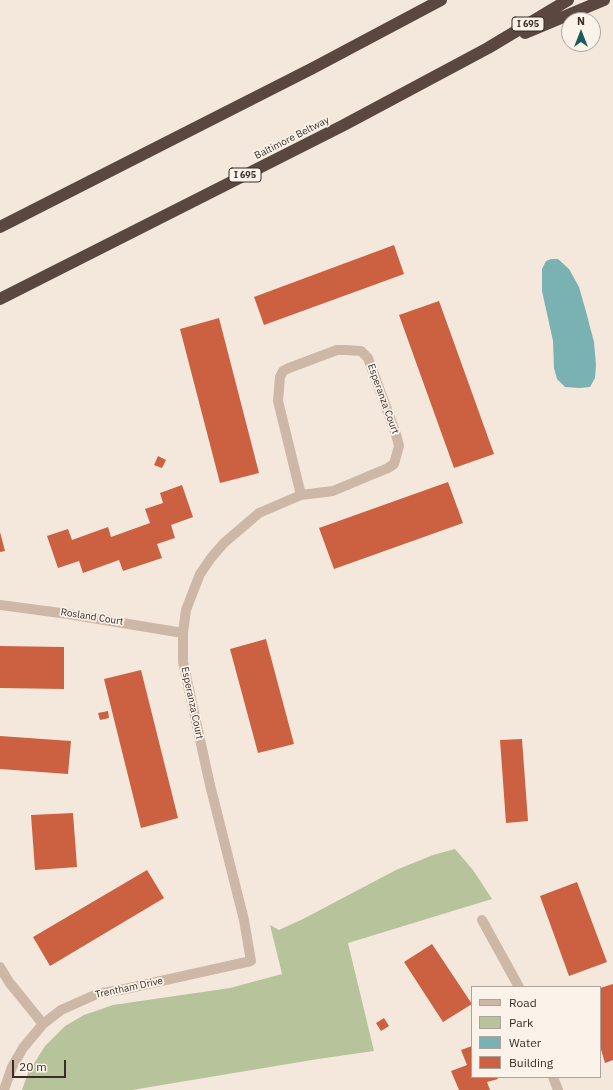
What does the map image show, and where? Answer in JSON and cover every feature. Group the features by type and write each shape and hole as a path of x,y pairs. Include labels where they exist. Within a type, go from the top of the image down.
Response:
{"highway":[{"path":"0,227 306,71 440,0"},
{"name":"Baltimore Beltway","path":"0,299 344,125 488,48 568,0"},
{"path":"488,48 604,0"}],"street":[{"name":"Esperanza Court","path":"251,961 244,920 183,662 183,633 186,610 200,574 211,558 224,542 259,513 301,495 333,491 388,468 394,464 399,446 396,434 368,358 361,351 337,350 289,368 283,372 280,377 278,401 301,495"},
{"name":"Rosland Court","path":"0,605 123,622 183,633"},
{"path":"482,920 518,986"},
{"name":"Trentham Drive","path":"4,1090 12,1066 23,1048 43,1024 61,1010 97,994 251,961"},
{"path":"0,967 9,982 43,1024"},
{"path":"553,1078 558,1090"}],"green space":[{"path":"455,849 473,870 492,899 348,943 374,1051 132,1090 22,1090 28,1073 45,1046 65,1026 84,1015 113,1005 230,988 282,974 270,925 279,930 396,870 433,855"}],"water":[{"path":"558,259 569,269 579,287 594,342 596,365 595,378 590,387 565,387 557,379 554,368 553,341 542,291 542,269 546,261"}],"building":[{"path":"394,245 404,274 264,325 254,297"},
{"path":"439,301 494,454 454,468 399,315"},
{"path":"219,318 259,473 220,483 180,329"},
{"path":"158,456 166,460 162,468 154,465"},
{"path":"448,482 463,523 334,569 319,528"},
{"path":"182,485 193,517 171,525 175,538 157,544 162,558 123,571 119,560 83,573 79,561 58,568 47,536 68,529 72,540 108,527 111,537 150,523 145,509 163,503 160,493"},
{"path":"0,532 5,551 0,552"},
{"path":"266,639 294,744 258,753 230,649"},
{"path":"0,646 64,647 64,689 0,688"},
{"path":"141,670 178,818 141,828 104,679"},
{"path":"108,711 109,718 100,720 98,713"},
{"path":"0,736 71,741 68,774 0,769"},
{"path":"522,739 528,821 506,823 500,740"},
{"path":"73,813 77,867 35,870 31,815"},
{"path":"147,870 164,898 50,966 33,937"},
{"path":"577,882 607,962 569,976 540,896"},
{"path":"432,944 471,1005 443,1022 404,962"},
{"path":"613,984 613,1060 605,1063 601,1049 601,988"},
{"path":"384,1018 389,1026 381,1031 376,1023"},
{"path":"471,1046 471,1078 498,1078 487,1082 490,1090 459,1090 451,1071 467,1065 461,1050"}]}
